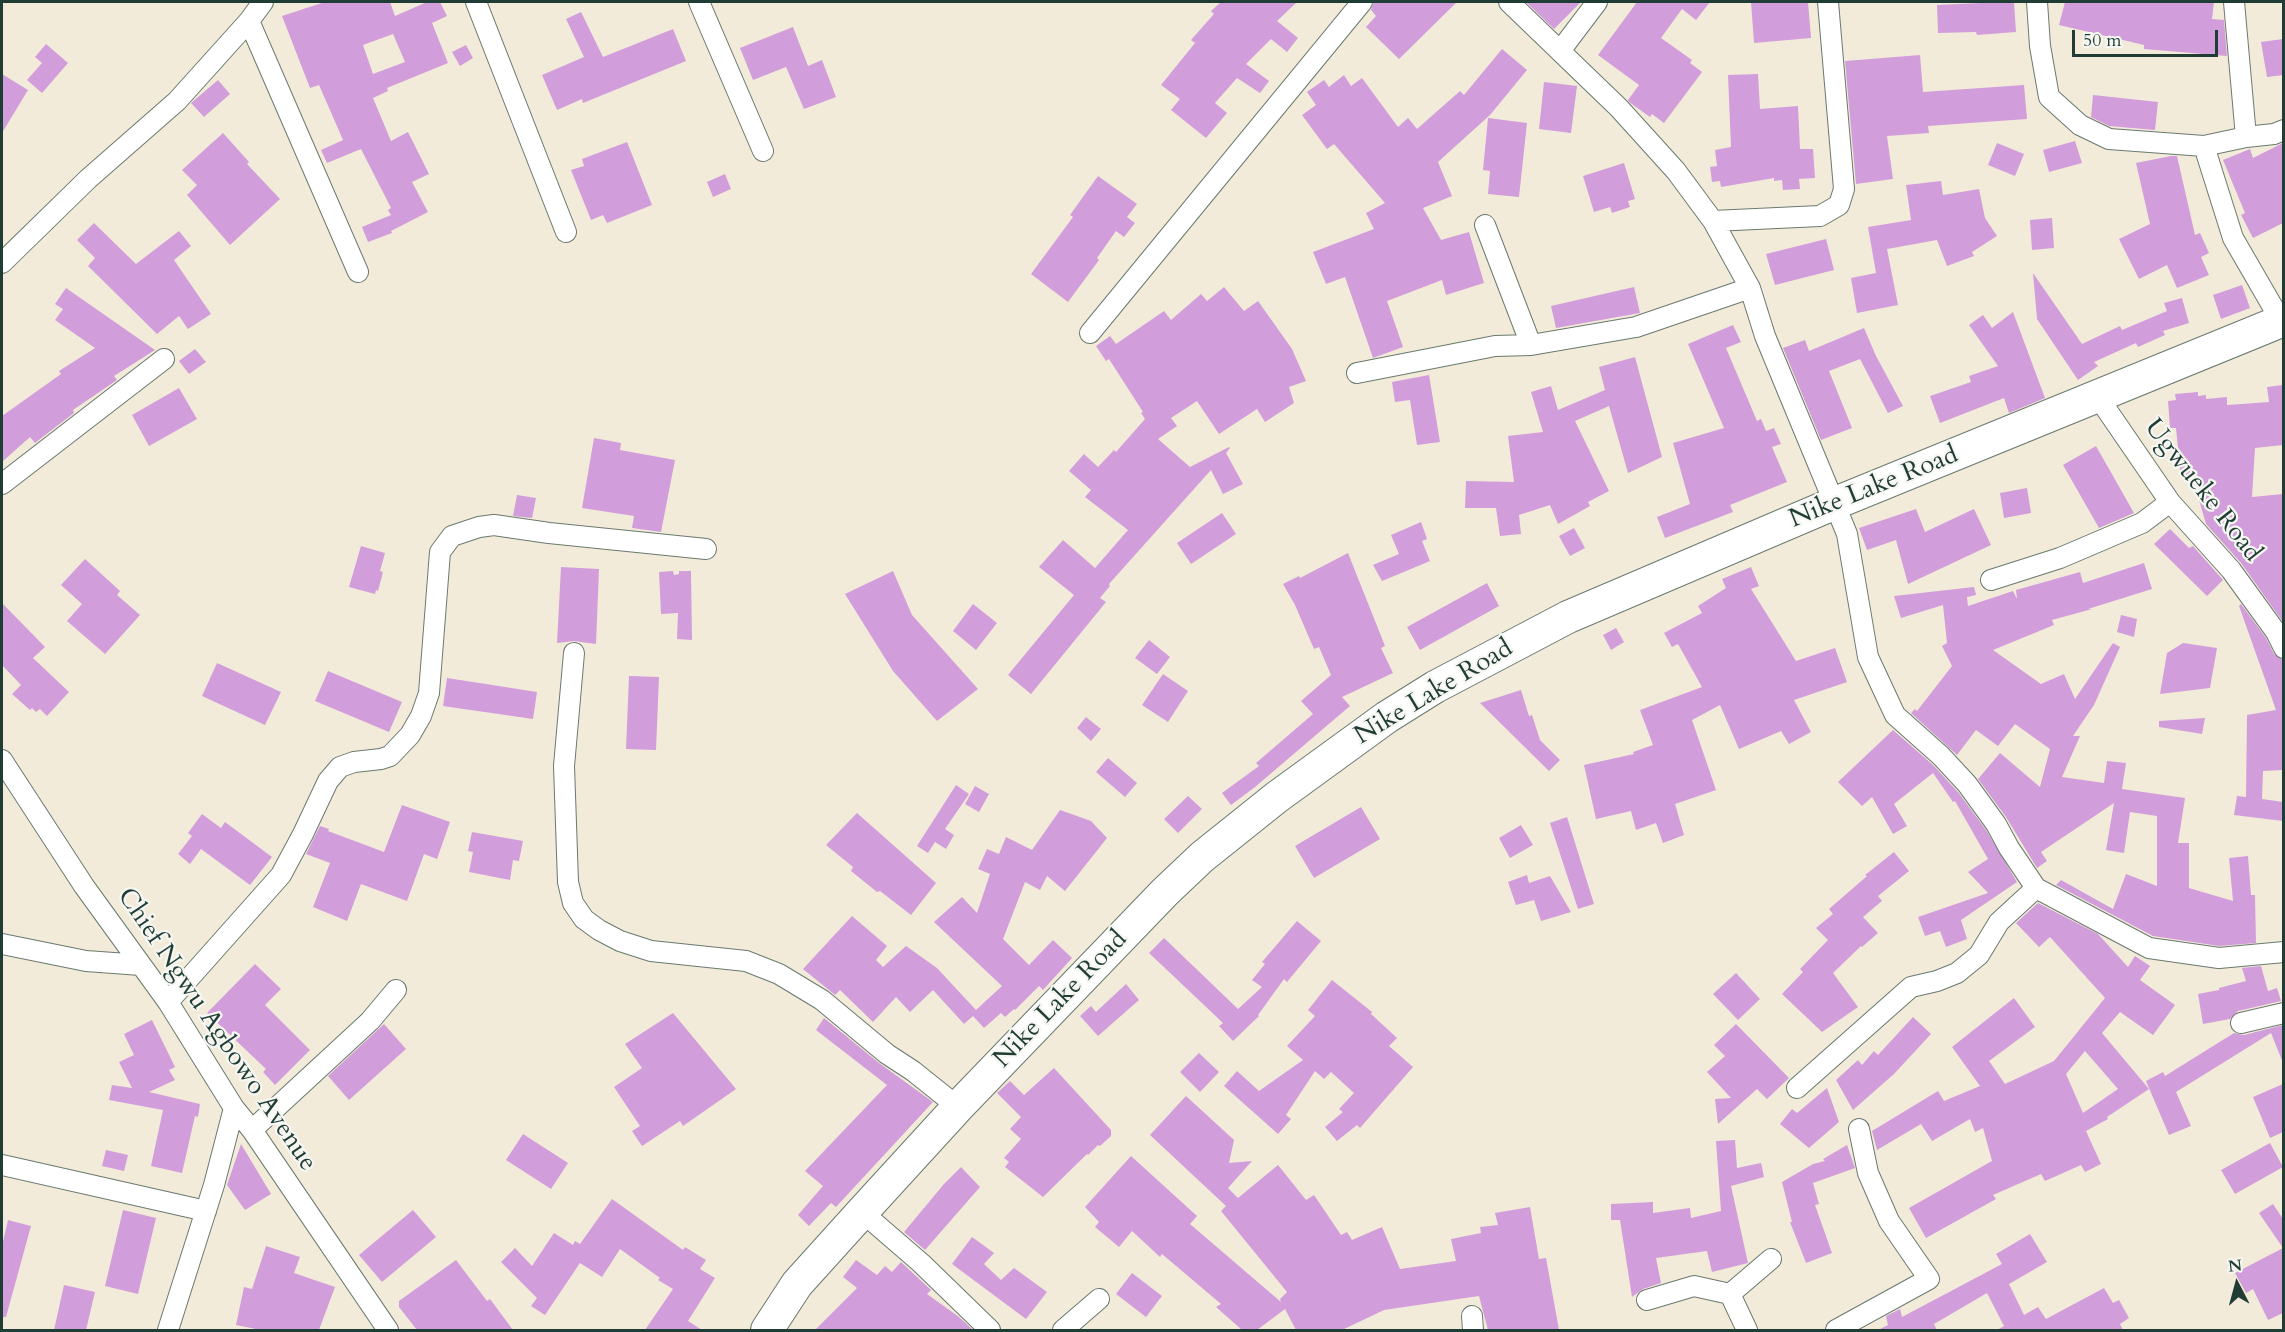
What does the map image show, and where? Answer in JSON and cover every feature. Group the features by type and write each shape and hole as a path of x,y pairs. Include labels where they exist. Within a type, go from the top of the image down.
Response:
{"main road":[{"name":"Nike Lake Road","path":"767,1330 797,1284 862,1212 958,1107 1158,899 1202,857 1277,797 1387,717 1435,687 1568,617 1833,504 2282,321"}],"street":[{"path":"2,262 88,179 177,101 249,21 263,2"},
{"path":"476,2 566,232"},
{"path":"699,2 764,151"},
{"path":"1090,333 1362,2"},
{"path":"1509,2 1619,108 1669,164 1713,221 1750,288 1765,336 1847,534 1868,657 1895,715 1941,756 1967,784 2037,888 2149,948 2219,958 2283,952"},
{"path":"1560,51 1597,2"},
{"path":"1713,221 1820,216 1839,205 1844,189 1828,2"},
{"path":"2037,2 2040,46 2049,97 2080,125 2109,139 2204,146 2274,134 2283,130"},
{"path":"2234,2 2246,138"},
{"path":"249,21 358,272"},
{"path":"2204,146 2233,238 2282,321"},
{"path":"1485,225 1531,345"},
{"path":"1357,373 1496,346 1531,345 1635,327 1750,288"},
{"path":"2,484 164,359"},
{"name":"Ugwueke Road","path":"2098,397 2170,502 2231,570 2276,632 2283,648"},
{"path":"1991,580 2060,558 2142,523 2170,502"},
{"path":"168,1002 281,875 327,781 340,767 390,756 410,735 421,716 429,693 440,552 452,536 479,527 494,525 706,549"},
{"path":"574,653 564,766 567,882 573,903 584,919 599,930 651,951 746,961 779,974 822,999 887,1054 913,1071 958,1107"},
{"name":"Chief Ngwu Agbowo Avenue","path":"2,760 84,886 168,1002 234,1108 252,1130 388,1330"},
{"path":"1797,1088 1911,987 1958,973 1979,955 1999,922 2037,888"},
{"path":"2,944 86,961 141,965"},
{"path":"252,1130 370,1021 396,990"},
{"path":"2241,1023 2283,1013"},
{"path":"168,1330 206,1210 234,1108"},
{"path":"1836,1330 1929,1279 1889,1221 1869,1173 1859,1129"},
{"path":"2,1165 206,1210"},
{"path":"862,1212 921,1263 990,1330"},
{"path":"1730,1294 1772,1259"},
{"path":"1647,1300 1694,1286 1730,1294"},
{"path":"1730,1294 1747,1330"},
{"path":"1063,1330 1099,1299"}],"building":[{"path":"325,2 390,2 395,16 427,2 440,2 447,16 432,23 448,63 387,88 388,91 373,98 391,141 408,132 429,174 412,182 428,212 391,231 392,233 368,242 362,227 391,215 388,210 391,208 361,149 327,163 321,150 343,140 319,85 310,88 282,16","holes":["393,34 405,62 373,74 363,45"]},
{"path":"1221,2 1297,2 1277,21 1298,38 1287,52 1271,39 1246,64 1269,81 1260,93 1237,78 1215,103 1227,113 1206,138 1171,110 1180,99 1161,85 1195,43 1191,40 1214,14 1211,11"},
{"path":"1374,2 1457,2 1399,59 1366,27 1376,16 1371,10"},
{"path":"1526,2 1581,2 1554,29"},
{"path":"1637,2 1710,2 1696,20 1682,9 1661,38 1692,60 1690,63 1702,72 1664,123 1652,114 1650,117 1629,102 1628,100 1639,85 1598,55"},
{"path":"1751,2 1808,2 1811,38 1754,43"},
{"path":"2014,2 2016,32 1977,35 1976,32 1938,33 1937,5"},
{"path":"2065,2 2214,2 2212,19 2224,20 2227,56 2144,49 2144,45 2059,25"},
{"path":"581,12 603,57 673,29 686,61 583,103 582,99 557,110 542,75 584,57 566,19"},
{"path":"793,27 808,66 822,60 836,97 804,109 786,67 753,80 740,48"},
{"path":"2283,39 2283,75 2267,77 2261,42"},
{"path":"46,44 68,63 42,93 27,80 42,63 35,57"},
{"path":"466,45 473,58 460,66 452,52"},
{"path":"1502,49 1527,70 1490,115 1438,162 1452,196 1423,208 1441,240 1469,232 1484,283 1446,295 1442,280 1387,301 1403,347 1373,358 1345,277 1326,284 1313,252 1374,229 1366,213 1385,203 1334,144 1327,149 1302,115 1316,105 1307,92 1324,80 1329,87 1344,75 1351,86 1362,78 1398,127 1408,118 1417,129 1460,91 1464,95"},
{"path":"1920,55 1923,92 2024,85 2027,119 1928,126 1929,133 1887,136 1893,179 1856,184 1845,61"},
{"path":"2,74 28,90 2,133"},
{"path":"1758,74 1760,109 1798,106 1800,149 1813,149 1815,178 1799,179 1800,189 1783,190 1782,180 1774,181 1774,178 1721,187 1720,181 1712,182 1710,167 1717,166 1715,150 1731,147 1728,75"},
{"path":"218,80 230,94 204,117 191,103"},
{"path":"1544,82 1577,86 1571,133 1539,129"},
{"path":"2093,95 2158,102 2155,130 2109,126 2091,117"},
{"path":"1488,118 1527,123 1519,197 1488,194 1490,171 1483,170"},
{"path":"223,133 249,162 247,164 280,199 230,245 187,195 197,185 182,170"},
{"path":"2075,141 2082,163 2049,172 2043,150"},
{"path":"627,142 652,205 607,223 603,215 591,220 571,170 584,166 582,159"},
{"path":"1997,143 2024,154 2015,176 1988,165"},
{"path":"2283,143 2283,223 2253,238 2241,215 2245,213 2223,160 2250,149 2253,158"},
{"path":"2177,156 2195,235 2200,233 2209,253 2201,257 2209,275 2177,288 2167,265 2139,279 2119,239 2150,224 2136,163"},
{"path":"1624,163 1635,199 1628,201 1630,207 1612,213 1610,207 1594,212 1583,176"},
{"path":"725,174 731,189 713,197 707,182"},
{"path":"1098,176 1137,204 1127,217 1135,223 1124,237 1116,231 1097,258 1099,260 1068,302 1031,274 1073,217 1070,215"},
{"path":"1941,181 1943,195 1979,189 1985,218 1997,236 1972,252 1974,256 1947,266 1937,240 1887,249 1898,305 1857,313 1851,278 1876,273 1868,227 1911,220 1906,185"},
{"path":"2052,218 2054,248 2032,250 2030,220"},
{"path":"94,223 136,264 179,231 191,246 174,260 211,314 188,329 179,316 157,334 88,266 95,258 77,240"},
{"path":"1826,239 1834,270 1775,285 1766,254"},
{"path":"2033,273 2082,344 2120,326 2122,330 2167,311 2164,303 2182,298 2189,323 2163,331 2165,335 2138,347 2136,343 2094,362 2098,366 2078,380 2037,319"},
{"path":"2242,285 2250,308 2221,319 2213,295"},
{"path":"1224,287 1244,311 1258,301 1292,349 1306,381 1289,387 1294,403 1265,422 1257,409 1219,434 1197,401 1171,418 1177,426 1158,439 1190,467 1229,447 1226,453 1243,484 1223,494 1211,470 1109,584 1110,586 1100,598 1106,602 1031,694 1008,675 1074,595 1039,567 1063,540 1095,568 1128,530 1085,497 1091,490 1069,471 1084,454 1098,467 1114,450 1116,452 1145,419 1141,413 1143,412 1109,359 1106,361 1096,346 1110,336 1116,344 1164,311 1171,320 1201,294 1207,301"},
{"path":"1634,287 1640,313 1556,328 1551,306"},
{"path":"66,288 155,350 114,376 117,380 73,410 74,413 35,443 30,437 2,462 2,416 61,374 59,371 95,348 55,320 63,309 55,304"},
{"path":"2013,312 2045,398 2009,413 2004,398 1940,423 1930,396 1971,382 1969,376 1998,366 1969,325 1983,315 1992,328"},
{"path":"1733,325 1741,342 1726,348 1757,421 1761,419 1766,431 1774,428 1781,444 1772,447 1787,482 1730,505 1733,512 1665,538 1657,517 1690,504 1673,443 1724,428 1688,344"},
{"path":"1864,328 1903,406 1888,413 1860,359 1829,371 1852,428 1821,440 1783,348 1805,340 1809,351"},
{"path":"195,349 206,362 189,374 179,361"},
{"path":"1635,357 1662,457 1628,473 1609,406 1575,421 1609,491 1588,502 1590,506 1558,524 1550,505 1519,515 1521,534 1500,536 1496,508 1465,508 1466,481 1514,482 1508,436 1543,432 1531,392 1551,386 1558,410 1605,390 1599,367"},
{"path":"1429,375 1440,442 1417,445 1410,400 1395,402 1392,382"},
{"path":"2283,385 2283,445 2255,448 2252,497 2283,494 2283,622 2241,563 2206,524 2199,500 2197,471 2181,478 2176,428 2170,428 2168,401 2176,400 2175,394 2198,392 2198,396 2206,395 2206,399 2227,397 2227,405 2269,402 2267,387"},
{"path":"179,388 197,419 149,446 132,415"},
{"path":"594,438 621,443 620,450 675,460 661,532 632,528 634,516 582,508"},
{"path":"2096,446 2134,513 2099,528 2063,465"},
{"path":"2027,488 2031,513 2004,518 2000,493"},
{"path":"517,495 536,498 532,518 513,516"},
{"path":"1916,509 1925,532 1974,509 1991,545 1908,584 1896,540 1867,550 1859,528"},
{"path":"1222,513 1236,534 1191,564 1177,543"},
{"path":"1421,522 1427,539 1422,541 1430,561 1382,581 1373,565 1399,554 1391,535"},
{"path":"1574,528 1585,548 1570,556 1559,536"},
{"path":"2170,529 2189,548 2193,546 2223,580 2207,596 2154,544"},
{"path":"361,546 385,553 380,571 383,572 375,594 349,587"},
{"path":"1348,553 1385,646 1381,648 1393,673 1342,697 1350,706 1231,805 1222,793 1259,766 1256,763 1313,714 1301,701 1331,675 1319,647 1314,649 1283,584 1299,576 1300,578"},
{"path":"85,559 120,591 117,595 140,615 105,654 67,621 82,604 61,585"},
{"path":"2144,563 2152,589 2052,620 2054,625 1993,650 2041,684 2064,674 2075,699 2113,643 2120,647 2094,705 2073,736 2080,736 2062,777 2104,783 2107,761 2126,763 2122,789 2185,798 2178,843 2189,843 2189,888 2233,901 2229,858 2248,856 2251,895 2255,895 2256,943 2219,946 2153,936 2056,885 2061,880 2113,909 2126,874 2157,886 2157,816 2130,812 2124,853 2106,850 2114,803 2041,852 2047,861 2037,868 2006,817 1978,779 2000,753 2040,787 2050,749 2015,724 1998,746 1976,730 1957,755 1911,713 1915,709 1917,711 1952,666 1942,646 1947,643 1943,605 1901,618 1894,596 1974,587 1976,595 1967,597 1968,606 2013,591 2017,599 2016,590 2080,572 2083,583"},
{"path":"561,567 599,569 596,644 574,641 557,643"},
{"path":"1751,567 1759,586 1751,589 1796,661 1835,648 1847,682 1794,700 1811,732 1789,744 1781,731 1739,749 1720,705 1692,720 1716,790 1675,804 1684,835 1663,843 1656,823 1636,830 1631,811 1596,819 1584,765 1634,754 1633,752 1653,745 1640,710 1702,687 1678,644 1672,647 1664,633 1702,613 1698,606 1726,588 1722,579"},
{"path":"673,571 674,575 679,574 679,571 691,571 692,640 677,639 678,613 661,614 659,572"},
{"path":"893,571 912,615 978,689 937,721 893,671 845,594"},
{"path":"1487,583 1499,606 1420,650 1407,627"},
{"path":"2,603 45,647 33,658 69,692 47,716 40,709 36,712 32,708 30,710 12,694 21,685 2,665"},
{"path":"973,604 997,623 976,650 953,631"},
{"path":"2241,604 2266,638 2274,654 2283,660 2283,770 2263,771 2262,799 2283,802 2283,821 2234,815 2237,796 2246,797 2247,715 2276,710 2239,606"},
{"path":"2121,615 2137,619 2134,637 2117,632"},
{"path":"1616,628 1624,642 1611,650 1603,635"},
{"path":"1149,640 1170,657 1157,674 1135,658"},
{"path":"2183,643 2217,648 2210,688 2160,694 2167,653"},
{"path":"217,663 281,692 265,725 202,696"},
{"path":"328,671 402,702 389,732 315,701"},
{"path":"1163,674 1188,691 1168,722 1142,705"},
{"path":"629,676 659,677 656,750 626,749"},
{"path":"447,678 537,692 533,719 443,706"},
{"path":"1521,690 1540,740 1560,760 1549,771 1480,703"},
{"path":"1086,717 1101,729 1091,741 1077,728"},
{"path":"2205,718 2202,734 2159,727 2159,721"},
{"path":"1893,730 1933,765 1958,792 1986,830 2017,882 1961,920 1967,939 1946,947 1940,931 1925,936 1918,917 1988,893 1968,872 1988,859 1955,801 1953,802 1933,773 1894,804 1907,826 1893,834 1872,797 1862,806 1838,782"},
{"path":"1108,758 1137,783 1125,797 1096,772"},
{"path":"956,785 969,794 945,829 954,835 946,849 935,842 928,853 917,846"},
{"path":"975,786 989,794 979,812 965,804"},
{"path":"1188,796 1202,809 1178,833 1164,819"},
{"path":"402,805 450,822 437,859 424,854 407,901 361,884 347,921 313,907 330,863 306,854 320,826 384,852"},
{"path":"1361,807 1380,839 1314,878 1295,846"},
{"path":"1060,810 1091,821 1107,838 1065,891 1047,876 1040,890 1025,882 1003,939 1029,965 1053,940 1072,958 1043,990 1039,986 1005,1017 1001,1013 984,1028 973,1016 964,1024 933,990 910,1012 896,997 873,1022 840,990 835,995 803,969 852,916 887,946 876,960 883,967 906,946 937,968 976,1010 1002,986 934,922 962,897 977,913 990,874 978,869 987,849 999,854 1006,837 1032,850"},
{"path":"857,813 936,883 911,915 851,871 853,867 826,845"},
{"path":"202,814 221,828 225,822 272,857 250,885 201,849 190,864 178,854 192,836 188,833"},
{"path":"1567,817 1594,904 1578,909 1550,823"},
{"path":"1521,825 1533,845 1510,858 1499,838"},
{"path":"472,832 523,841 519,861 513,860 510,880 469,872 473,852 468,851"},
{"path":"1894,852 1909,871 1878,896 1882,901 1863,917 1878,933 1833,973 1858,1007 1822,1032 1782,994 1803,972 1800,969 1828,940 1816,928 1833,914 1829,909 1867,876 1865,875"},
{"path":"1527,875 1529,883 1550,876 1571,912 1541,921 1534,900 1516,905 1508,882"},
{"path":"2038,903 2098,934 2128,967 2135,956 2150,966 2140,980 2175,1005 2153,1035 2120,1012 2102,1033 2149,1089 2107,1117 2108,1119 2086,1131 2101,1164 2085,1172 2081,1165 2045,1181 2041,1174 1993,1195 1996,1199 1926,1238 1909,1208 1992,1161 1983,1128 1975,1132 1970,1119 1932,1141 1921,1124 1877,1150 1872,1131 1938,1091 1944,1101 1980,1086 1952,1047 2014,998 2035,1027 1989,1061 2005,1084 2054,1061 2105,998 2050,937 2039,947 2016,923","holes":["2085,1051 2118,1089 2083,1113 2066,1074"]},
{"path":"1297,921 1321,941 1287,982 1284,979 1259,1016 1233,1041 1219,1026 1223,1023 1149,953 1164,938 1238,1009 1262,987 1252,980 1265,964 1262,962"},
{"path":"255,964 281,989 265,1005 310,1050 275,1085 263,1072 266,1069 207,1013"},
{"path":"2261,966 2268,991 2277,988 2281,1001 2238,1011 2230,1019 2203,1024 2198,994 2246,981 2242,968"},
{"path":"1736,973 1760,999 1738,1020 1713,994"},
{"path":"1332,980 1372,1012 1371,1014 1397,1038 1389,1046 1413,1067 1360,1128 1357,1125 1337,1141 1325,1127 1343,1112 1339,1109 1354,1093 1331,1072 1324,1079 1315,1071 1286,1115 1291,1119 1278,1134 1224,1086 1237,1071 1259,1091 1303,1060 1287,1046 1315,1016 1308,1010"},
{"path":"1126,984 1139,1000 1098,1036 1080,1016 1091,1006 1096,1012"},
{"path":"673,1013 736,1089 683,1126 680,1121 642,1146 632,1131 640,1126 614,1087 642,1068 625,1044"},
{"path":"1913,1017 1931,1034 1894,1074 1853,1110 1836,1080 1858,1060 1862,1065 1874,1051 1878,1055"},
{"path":"824,1018 879,1063 933,1102 836,1207 831,1203 809,1226 798,1215 823,1186 805,1171 887,1085 816,1030"},
{"path":"152,1020 175,1067 169,1070 175,1080 149,1092 200,1104 198,1117 195,1116 182,1173 151,1166 163,1110 109,1100 112,1085 132,1088 119,1062 134,1055 124,1034"},
{"path":"384,1024 406,1049 349,1100 328,1076"},
{"path":"1736,1024 1789,1078 1767,1099 1757,1089 1718,1124 1715,1099 1731,1098 1707,1072 1725,1056 1714,1045"},
{"path":"2283,1025 2283,1063 2271,1033 2176,1092 2191,1126 2169,1135 2146,1081 2163,1072 2165,1076 2234,1033 2244,1035"},
{"path":"1199,1053 1219,1072 1200,1092 1180,1072"},
{"path":"1054,1068 1111,1130 1111,1136 1087,1154 1043,1197 1005,1167 1009,1162 1004,1158 1021,1139 1010,1129 1021,1117 997,1093 1010,1081 1024,1095"},
{"path":"2283,1084 2283,1132 2270,1138 2253,1097"},
{"path":"1827,1088 1839,1122 1809,1148 1780,1124 1792,1109 1797,1113"},
{"path":"1186,1096 1234,1140 1229,1163 1252,1161 1228,1188 1238,1198 1278,1165 1306,1200 1314,1195 1341,1235 1347,1232 1352,1240 1382,1227 1400,1269 1456,1261 1451,1239 1481,1233 1480,1227 1498,1225 1495,1213 1530,1207 1539,1259 1546,1258 1559,1330 1488,1330 1479,1296 1384,1310 1342,1330 1296,1330 1285,1309 1257,1330 1242,1330 1216,1307 1221,1304 1162,1254 1160,1257 1132,1231 1119,1247 1095,1227 1099,1222 1085,1207 1131,1156 1197,1216 1190,1224 1281,1302 1280,1299 1287,1292 1221,1211 1226,1206 1150,1135"},
{"path":"523,1134 568,1163 551,1189 506,1160"},
{"path":"1735,1140 1737,1168 1761,1163 1764,1177 1731,1186 1748,1263 1712,1272 1707,1251 1656,1258 1661,1283 1643,1289 1632,1297 1620,1220 1611,1220 1611,1204 1653,1202 1653,1213 1690,1208 1691,1218 1721,1211 1716,1141"},
{"path":"2270,1143 2283,1167 2235,1194 2221,1170"},
{"path":"241,1144 271,1194 245,1210 227,1185"},
{"path":"1847,1145 1855,1168 1813,1183 1819,1204 1815,1205 1832,1253 1806,1263 1790,1222 1792,1222 1782,1182 1813,1164 1825,1161 1823,1159"},
{"path":"106,1150 128,1155 124,1171 102,1166"},
{"path":"961,1167 980,1187 925,1250 904,1232"},
{"path":"612,1199 683,1250 685,1247 706,1260 700,1269 715,1278 688,1321 702,1330 645,1330 673,1289 658,1280 660,1278 620,1249 602,1277 580,1263 545,1315 531,1306 537,1298 501,1262 515,1248 532,1266 554,1233 573,1245 575,1241 580,1244"},
{"path":"2273,1204 2283,1219 2283,1248 2259,1213"},
{"path":"123,1210 156,1218 138,1294 105,1286"},
{"path":"413,1210 436,1237 382,1282 359,1255"},
{"path":"8,1220 31,1226 6,1317 2,1317 2,1246"},
{"path":"2030,1234 2047,1262 2009,1284 2024,1315 2038,1307 2046,1319 2104,1288 2113,1303 2119,1300 2129,1318 2120,1324 2123,1330 1997,1330 2004,1326 1987,1293 1934,1324 1937,1330 1878,1330 1888,1325 1886,1316 1900,1309 1902,1317 2002,1264 1996,1254"},
{"path":"972,1237 994,1253 984,1264 1001,1280 1014,1268 1047,1292 1026,1319 952,1264"},
{"path":"266,1246 300,1257 294,1273 335,1287 319,1330 261,1330 236,1325 244,1287 252,1289"},
{"path":"2283,1248 2283,1313 2268,1320 2253,1289 2246,1293 2235,1273"},
{"path":"456,1260 487,1301 490,1299 513,1330 417,1330 399,1307 399,1301"},
{"path":"856,1260 877,1275 885,1266 892,1272 901,1262 931,1290 927,1294 973,1330 815,1330 857,1288 843,1277"},
{"path":"1132,1273 1162,1296 1146,1317 1116,1294"},
{"path":"64,1285 95,1292 86,1330 54,1330"}]}
